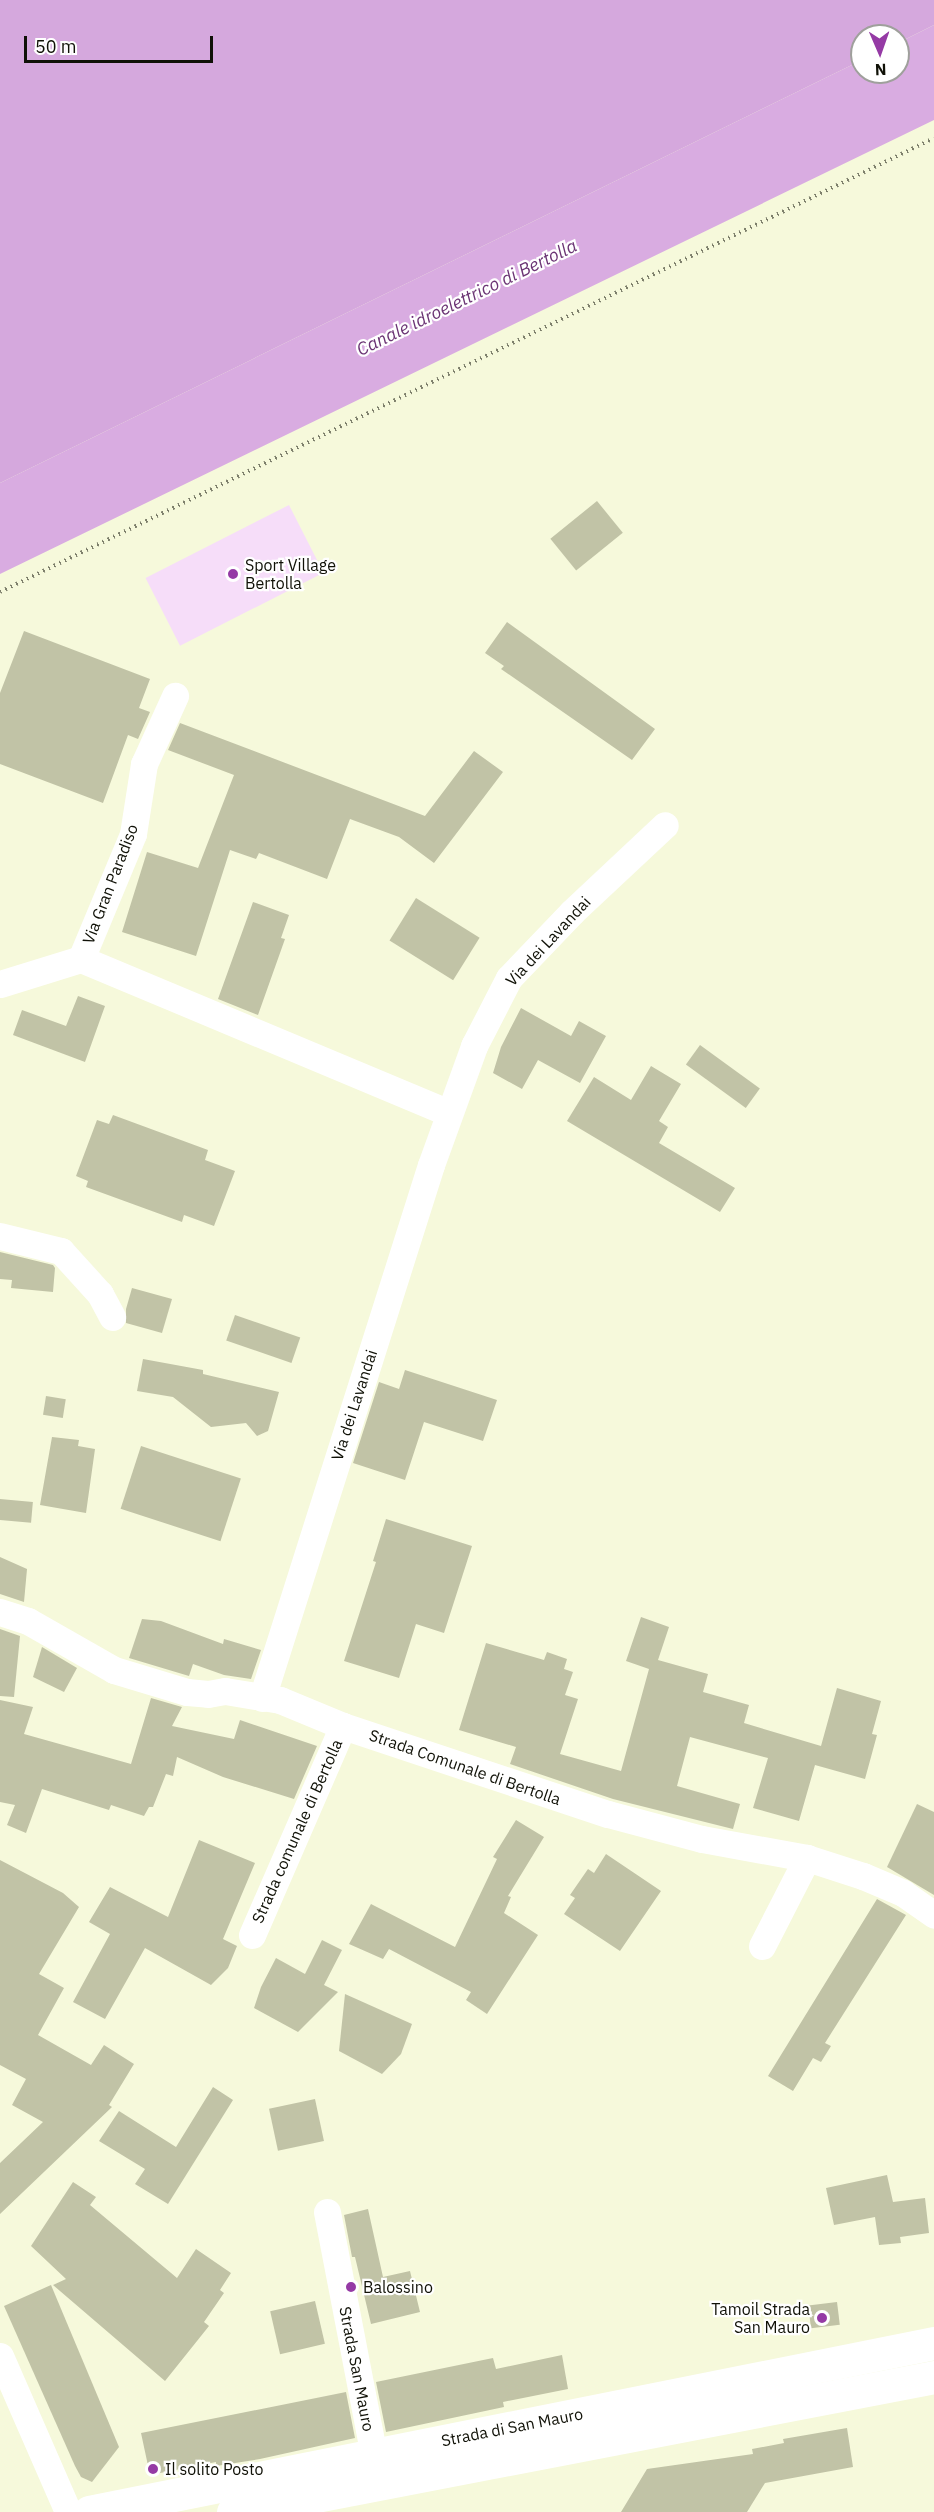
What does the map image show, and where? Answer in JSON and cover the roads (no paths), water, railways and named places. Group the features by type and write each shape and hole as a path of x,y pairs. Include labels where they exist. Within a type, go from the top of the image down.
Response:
{"main road":[{"name":"Strada di San Mauro","path":"89,2512 934,2343"},
{"name":"Strada di San Mauro","path":"233,2512 934,2377"}],"street":[{"name":"Via Gran Paradiso","path":"0,984 81,959 133,834 144,764 175,696"},
{"name":"Via dei Lavandai","path":"262,1698 449,1113 474,1046 509,978 572,912 664,825"},
{"path":"81,959 449,1113"},
{"path":"0,1236 61,1251 100,1294 112,1317"},
{"name":"Strada Comunale di Bertolla","path":"0,1612 28,1621 114,1670 187,1692 208,1694 225,1691 280,1700 343,1726 608,1814 702,1839 807,1858 863,1876 903,1893 934,1915"},
{"name":"Strada comunale di Bertolla","path":"252,1935 343,1726"},
{"path":"762,1946 807,1858"},
{"name":"Strada San Mauro","path":"327,2212 374,2455"},
{"path":"0,2356 68,2512"}],"water":[{"name":"Canale idroelettrico di Bertolla","path":"934,25 934,120 0,574 0,483 850,66 850,84 910,84 910,37"}],"place":[{"name":"Sport Village Bertolla","path":"233,574"},
{"name":"Balossino","path":"351,2287"},
{"name":"Tamoil Strada San Mauro","path":"822,2318"},
{"name":"Il solito Posto","path":"153,2469"}]}
